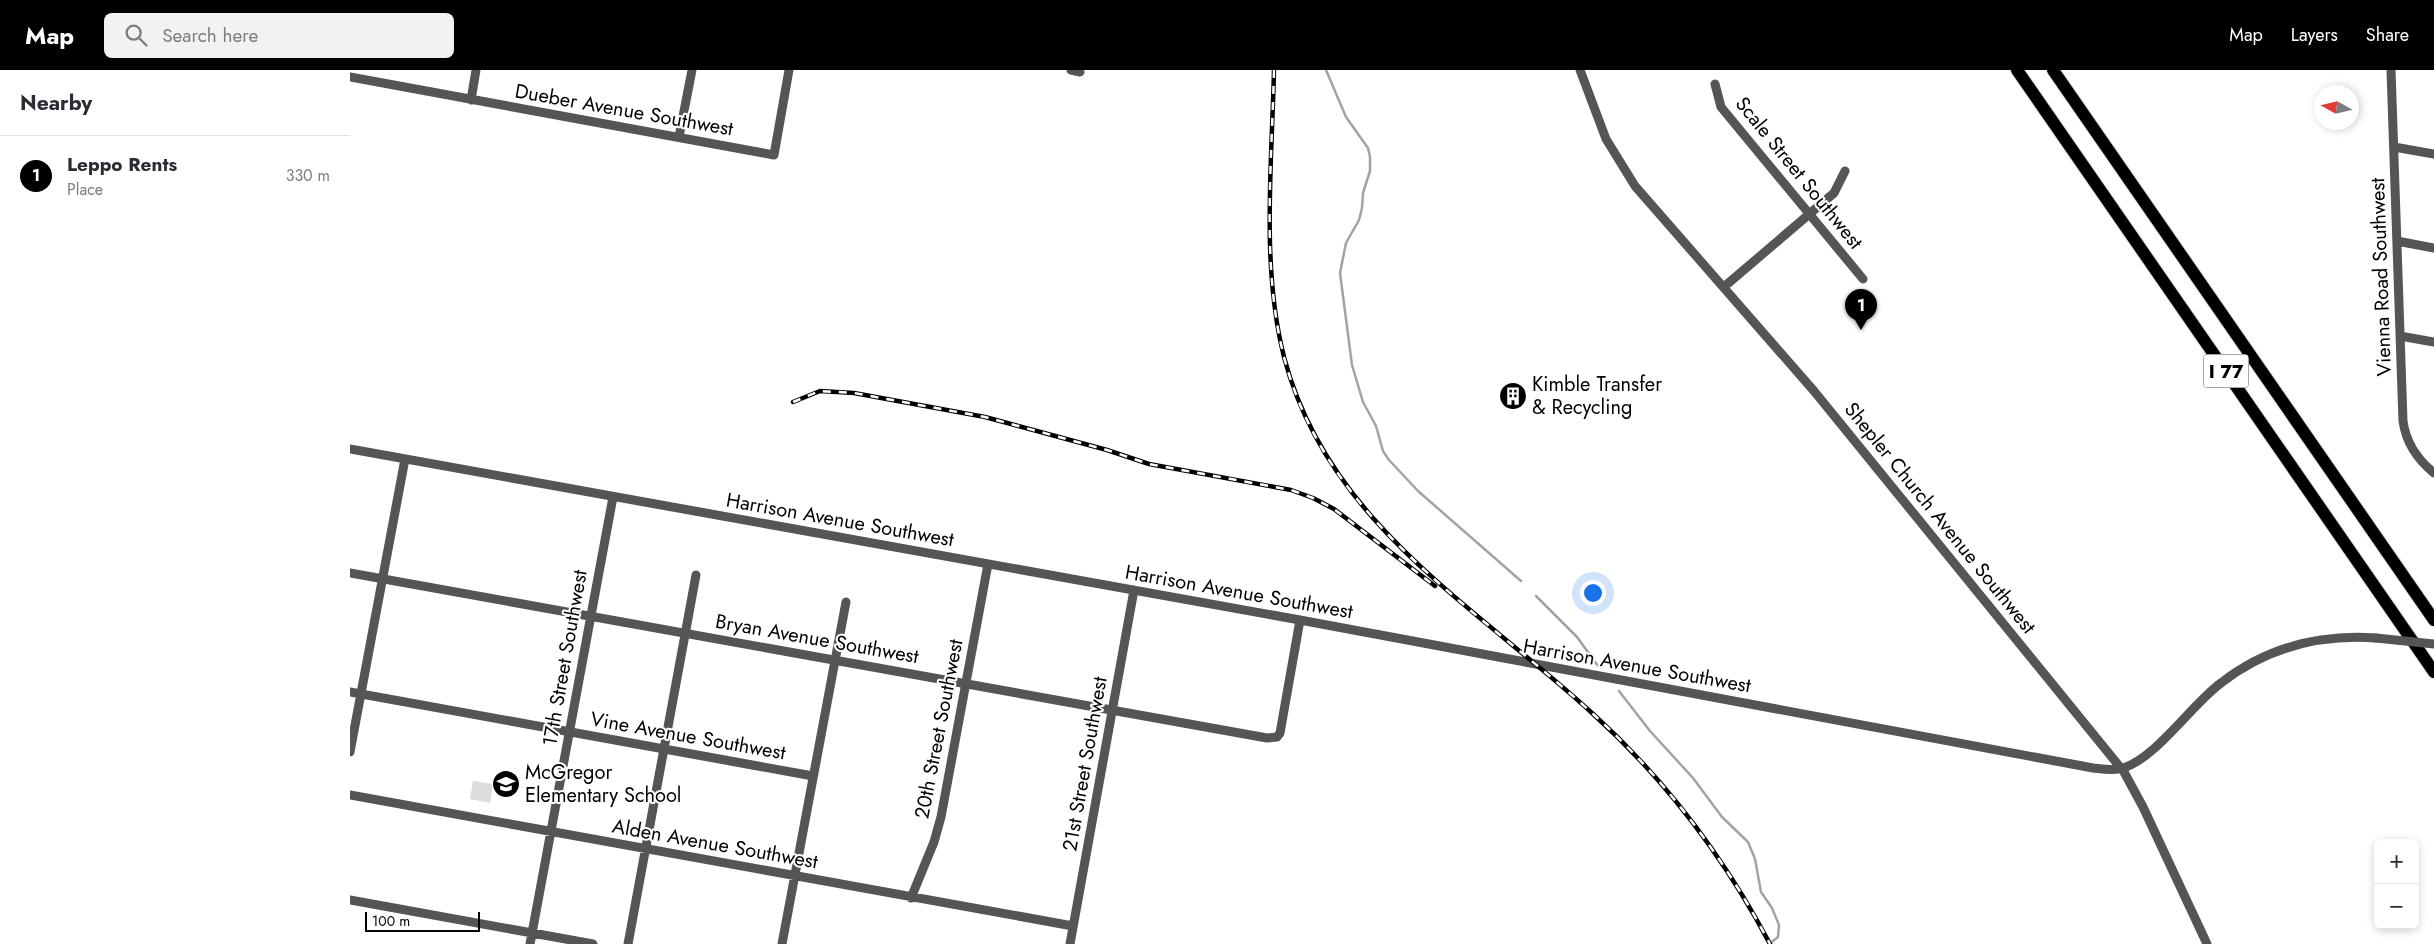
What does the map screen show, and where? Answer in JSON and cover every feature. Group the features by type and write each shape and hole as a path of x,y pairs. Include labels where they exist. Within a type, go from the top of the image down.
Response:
{"highway":[{"path":"2008,70 2058,139 2108,201"},
{"name":"I 77","path":"2017,70 2434,672"},
{"name":"I 77","path":"2053,70 2434,620"},
{"path":"2060,70 2086,107 2100,138"}],"street":[{"path":"471,100 476,70"},
{"path":"679,137 692,70"},
{"name":"Dueber Avenue Southwest","path":"350,77 774,155 789,70"},
{"name":"Shepler Church Avenue Southwest","path":"1580,70 1606,139 1619,163 1635,186 1725,286 1809,385 2122,768 2143,807 2207,944"},
{"name":"Vienna Road Southwest","path":"2391,70 2405,433 2415,454 2434,473"},
{"name":"Scale Street Southwest","path":"1716,84 1721,107 1862,279"},
{"path":"2394,147 2434,154"},
{"path":"1725,286 1834,193 1846,171"},
{"path":"2397,241 2434,248"},
{"path":"2400,336 2434,342"},
{"name":"Harrison Avenue Southwest","path":"350,449 1300,620 2073,765 2093,768 2122,768"},
{"path":"350,752 405,459"},
{"name":"17th Street Southwest","path":"530,944 613,497"},
{"name":"20th Street Southwest","path":"911,898 939,825 988,564"},
{"name":"Bryan Avenue Southwest","path":"350,573 1267,738 1277,737 1280,733 1300,620"},
{"path":"628,944 696,575"},
{"name":"21st Street Southwest","path":"1070,944 1134,590"},
{"path":"782,944 846,602"},
{"path":"2122,768 2130,765 2154,747 2220,683 2263,657 2297,644 2326,638 2376,638 2434,644"},
{"name":"Vine Avenue Southwest","path":"350,692 813,776"},
{"name":"Alden Avenue Southwest","path":"350,795 1073,926"},
{"path":"350,900 593,944"}],"shaded area":[{"path":"473,781 493,784 490,803 470,799"}],"waterway":[{"path":"1326,70 1346,117 1368,148 1370,157 1370,171 1363,193 1359,220 1346,243 1340,273 1352,365 1363,402 1376,426 1383,451 1389,460 1418,491 1521,581"},
{"path":"1536,596 1577,637 1598,666"},
{"path":"1619,691 1650,731 1693,778 1722,817 1748,842 1755,859 1761,892 1772,908 1779,925 1778,937 1769,944"}],"railway":[{"path":"1274,70 1270,178 1270,251 1277,323 1284,357 1305,415 1334,467 1369,514 1410,556 1454,596 1592,713 1644,765 1668,792 1713,850 1733,880 1770,944"},
{"path":"793,402 820,391 854,393 985,417 1107,450 1149,464 1291,490 1313,498 1334,509 1435,586"}],"place":[{"name":"Leppo Rents","path":"1861,330"},
{"name":"Kimble Transfer & Recycling","path":"1513,396"},
{"name":"McGregor Elementary School","path":"506,784"}]}
